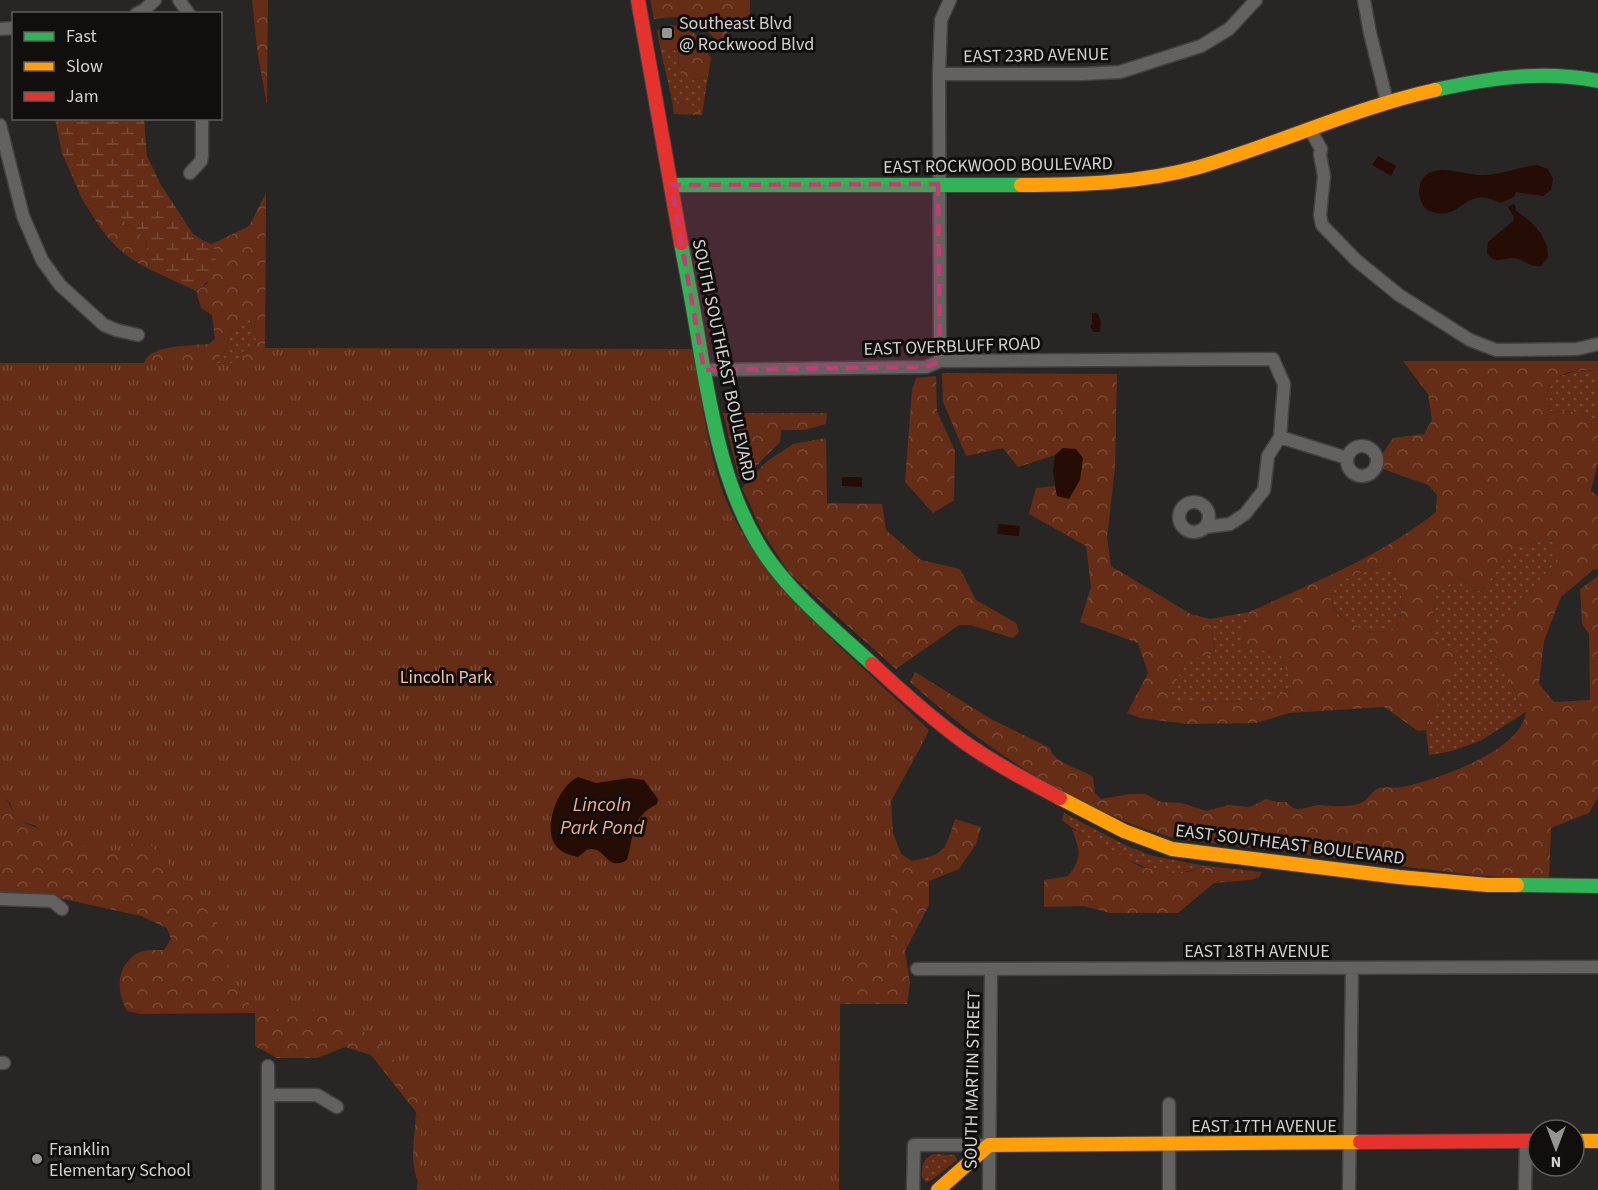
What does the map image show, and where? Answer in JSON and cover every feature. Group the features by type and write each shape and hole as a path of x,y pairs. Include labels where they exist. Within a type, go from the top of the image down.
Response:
{"street":[{"path":"140,12 155,0"},
{"name":"SOUTH SOUTHEAST BOULEVARD","path":"638,0 704,370 720,448 743,517 764,554 781,577 820,616 937,722"},
{"path":"940,361 939,74 941,20 950,0"},
{"name":"EAST 23RD AVENUE","path":"939,74 1120,72 1201,46 1229,29 1256,0"},
{"path":"1364,0 1387,102"},
{"name":"EAST ROCKWOOD BOULEVARD","path":"671,185 1069,185 1134,181 1197,167 1312,134 1387,102 1429,90 1482,80 1540,75 1598,81"},
{"path":"190,173 201,161 202,120"},
{"path":"0,125 23,216 42,260 60,285 104,325 138,335"},
{"path":"1312,134 1312,144 1314,151 1320,155 1324,176 1320,214 1322,225 1356,260 1399,295 1485,348 1496,350 1577,349 1598,344"},
{"name":"EAST OVERBLUFF ROAD","path":"704,370 926,367 940,361 1273,359 1284,384 1280,437"},
{"path":"1205,527 1230,524 1245,514 1264,490 1268,456 1280,437 1347,458"},
{"name":"EAST SOUTHEAST BOULEVARD","path":"937,722 966,744 1011,771 1124,831 1172,849 1399,877 1488,885 1598,886"},
{"path":"0,899 52,901 62,909"},
{"name":"EAST 18TH AVENUE","path":"917,969 1598,967"},
{"path":"1348,1190 1352,969"},
{"name":"SOUTH MARTIN STREET","path":"989,1190 991,970"},
{"path":"268,1066 268,1190"},
{"path":"268,1095 317,1095 337,1107"},
{"path":"1169,1104 1169,1190"},
{"name":"EAST 17TH AVENUE","path":"913,1190 914,1145 1526,1141"},
{"path":"938,1190 989,1145"}],"highlighted area":[{"path":"938,184 940,361 926,367 704,370 671,185"}],"green space":[{"path":"252,0 268,0 267,104 258,56"},
{"path":"650,0 750,0 750,20 733,24 720,44 692,20 677,17 654,19"},
{"path":"671,25 686,27 699,37 711,58 708,76 693,80 685,79 679,69 678,53 671,47 660,47 657,30"},
{"path":"660,47 671,47 678,53 679,69 693,80 708,76 702,115 693,106 672,100"},
{"path":"672,100 693,106 702,115 674,114"},
{"path":"55,120 144,120 147,156 161,185 193,234 212,244 215,251 216,264 207,282 196,291 149,269 146,239 117,215 82,199 62,153"},
{"path":"266,193 265,363 237,363 244,351 252,349 257,342 250,320 238,323 229,334 226,351 213,363 144,363 154,352 162,349 209,344 215,339 212,315 201,308 196,291 207,284 215,251 212,244 249,226"},
{"path":"82,199 117,215 146,239 149,269 126,255 110,240"},
{"path":"250,320 257,342 252,349 244,351 237,363 213,363 226,351 229,334 238,322"},
{"name":"Lincoln Park","path":"265,348 692,349 718,477 745,538 788,595 929,730 891,801 891,956 840,956 839,1190 417,1190 424,1097 377,1039 325,1011 254,1011 229,972 226,936 201,897 145,839 136,841 117,852 105,854 90,851 79,843 53,838 15,816 10,803 0,793 0,363 265,363"},
{"path":"1403,361 1598,361 1598,371 1568,372 1552,384 1547,392 1550,411 1586,412 1598,424 1598,462 1591,491 1598,496 1598,569 1593,570 1561,597 1544,641 1539,684 1554,702 1590,700 1589,634 1582,624 1580,589 1598,576 1598,797 1589,813 1551,828 1549,880 1474,875 1177,839 1104,812 1035,776 970,731 910,682 915,672 991,719 1050,748 1062,762 1093,777 1095,793 1101,799 1145,794 1161,802 1181,803 1207,811 1228,805 1250,807 1266,799 1286,802 1297,809 1320,805 1346,806 1361,803 1379,788 1399,788 1435,778 1475,762 1510,739 1521,726 1526,712 1486,637 1560,558 1552,540 1514,546 1481,592 1458,578 1436,594 1431,636 1456,650 1448,682 1426,730 1418,731 1384,707 1289,713 1256,723 1187,724 1140,718 1127,713 1148,673 1138,643 1080,622 1091,587 1086,546 1029,514 1036,488 1055,486 1057,496 1063,448 1055,455 1018,467 1003,448 966,456 943,402 942,373 1117,374 1115,468 1107,537 1111,566 1191,614 1210,619 1215,653 1186,660 1166,704 1270,700 1293,687 1280,653 1241,647 1249,612 1370,555 1415,528 1436,512 1437,495 1428,485 1383,469 1383,453 1393,438 1424,434 1432,420 1428,394","holes":["1380,567 1390,571 1402,584 1400,622 1389,631 1364,632 1340,616 1334,609 1331,600 1332,592 1337,585 1354,575"]},
{"path":"1576,371 1598,371 1598,424 1586,412 1550,411 1547,392 1557,377"},
{"path":"936,376 937,411 955,451 954,500 933,513 905,482 912,390 916,378"},
{"path":"723,413 827,413 826,424 804,430 781,430 780,442 747,475 739,479"},
{"path":"826,438 827,503 882,504 886,530 921,560 960,569 976,600 1016,623 1019,632 1013,638 970,625 959,625 896,669 790,574 763,533 742,488 766,462 793,444"},
{"path":"1552,540 1561,557 1486,637 1526,712 1480,741 1452,751 1429,755 1426,730 1447,684 1431,636 1436,594 1458,578 1481,592 1514,546"},
{"path":"1380,567 1390,571 1402,584 1400,622 1389,631 1364,632 1337,612 1331,599 1332,591 1337,585 1354,575"},
{"path":"1249,612 1241,647 1280,653 1293,687 1271,700 1166,704 1186,660 1215,653 1210,619"},
{"path":"927,735 891,801 893,833 901,854 912,861 938,853 949,838 955,819 981,827 976,844 959,869 929,881 929,905 905,951 910,983 907,1004 840,1004 840,1060 834,1065 839,1190 423,1190 418,1182 413,1163 416,1112 371,1055 345,1047 317,1058 277,1058 255,1046 255,1013 140,1014 127,1011 120,988 124,966 139,952 164,950 171,939 167,928 141,916 54,897 0,896 0,793 20,819 44,831 842,841"},
{"path":"1064,813 1127,846 1153,856 1206,866 1166,872 1142,866 1072,828 1062,820"},
{"path":"1072,829 1141,867 1188,872 1206,866 1262,872 1259,877 1251,880 1214,883 1178,913 1110,913 1084,906 1044,907 1044,880 1068,876 1078,859 1078,849"},
{"path":"933,1154 955,1155 957,1160 932,1180 926,1182 922,1177 923,1166 927,1158"}],"water":[{"path":"1378,156 1396,166 1391,176 1372,165"},
{"path":"1537,165 1548,169 1553,179 1551,190 1543,196 1516,192 1514,197 1500,203 1488,198 1479,198 1445,213 1428,210 1420,197 1419,189 1422,180 1434,171 1450,170 1490,175"},
{"path":"1513,204 1516,211 1543,236 1548,257 1541,266 1533,266 1514,258 1496,260 1487,253 1488,242 1513,221 1514,217 1508,207"},
{"path":"1092,313 1098,314 1101,322 1100,332 1093,332 1090,326"},
{"path":"1063,448 1076,449 1083,458 1080,480 1069,499 1057,496 1053,471 1055,455"},
{"path":"842,477 862,477 862,487 842,486"},
{"path":"998,524 1020,526 1019,536 997,534"},
{"name":"Lincoln Park Pond","path":"578,777 596,783 630,778 644,780 658,799 657,804 642,815 638,821 627,860 620,863 611,862 600,852 591,849 578,857 564,852 552,839 551,819 558,798 564,789"}],"traffic: fast":[{"path":"1435,90 1516,77 1557,76 1598,81"},
{"path":"671,185 1021,185"},
{"path":"681,243 716,432 739,507 775,569 815,612 872,664"},
{"path":"1517,885 1598,886"}],"traffic: slow":[{"path":"1021,185 1110,182 1155,177 1199,167 1375,106 1435,90"},
{"path":"1060,798 1124,831 1172,849 1399,877 1488,885 1517,885"},
{"path":"1586,1141 1598,1141"},
{"path":"938,1190 989,1145 1360,1142"}],"traffic: jam":[{"path":"638,0 681,243"},
{"path":"872,664 964,742 1011,772 1060,798"},
{"path":"1360,1142 1526,1141"}],"place":[{"name":"Southeast Blvd @ Rockwood Blvd","path":"667,33"},
{"name":"Franklin Elementary School","path":"37,1159"}]}
